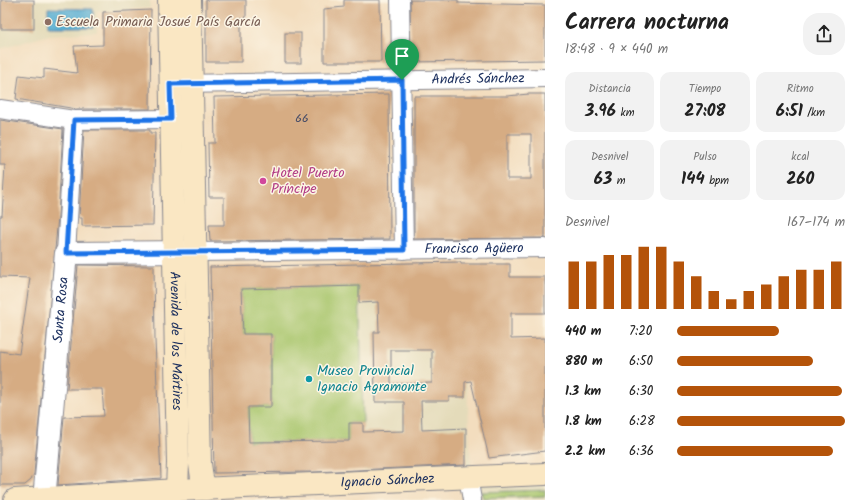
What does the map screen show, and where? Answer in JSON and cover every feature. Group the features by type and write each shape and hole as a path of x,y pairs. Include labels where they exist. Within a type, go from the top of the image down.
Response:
{"main road":[{"name":"Avenida de los Mártires","path":"169,0 181,84 184,252 177,490"},
{"name":"Avenida de los Mártires","path":"190,0 181,84 171,119 184,252 200,464 202,478 206,489"},
{"path":"178,463 182,467 191,469 200,464"},
{"name":"Ignacio Sánchez","path":"15,500 177,490 545,474"}],"street":[{"path":"400,0 404,250"},
{"name":"Andrés Sánchez","path":"181,84 545,78"},
{"path":"0,109 74,120 171,119"},
{"name":"Santa Rosa","path":"44,499 66,253 74,120"},
{"name":"Francisco Agüero","path":"66,253 545,248"},
{"path":"468,477 472,500"}],"shaded area":[{"name":"Escuela Primaria Josué País García","path":"0,0 150,0 150,8 97,12 97,32 49,35 0,49"},
{"path":"461,262 471,468 363,471 358,265"},
{"path":"545,474 545,500 472,500 468,477"}],"green space":[{"path":"359,286 363,423 349,423 349,441 249,442 248,407 271,407 271,334 243,334 241,289"},
{"path":"545,490 545,496 483,498 481,492"}],"water":[{"path":"48,8 93,9 93,27 48,27"}],"building":[{"path":"1,0 34,0 34,29 1,29"},
{"path":"206,0 246,0 246,18 241,18 241,62 206,62"},
{"path":"344,0 380,0 381,62 324,62 324,9 344,7"},
{"path":"410,0 458,0 458,3 545,5 545,60 411,62"},
{"path":"151,10 150,109 77,109 16,99 19,75 44,78 44,69 77,73 74,46 103,45 103,12"},
{"path":"285,33 301,33 301,63 285,63"},
{"path":"389,94 390,239 210,241 209,225 224,225 224,197 209,197 208,143 215,143 214,97"},
{"path":"545,94 545,238 414,239 414,96 507,96","holes":["507,134 531,134 531,179 507,179"]},
{"path":"0,120 63,129 58,217 34,474 31,480 25,485 0,485 0,351 19,354 30,278 0,277 0,216 2,216 5,165 0,165"},
{"path":"84,130 150,130 150,133 155,133 153,225 82,226 82,218 79,218"},
{"path":"461,262 461,264 510,264 510,277 545,277 545,313 511,313 511,339 545,338 545,451 489,458 471,381 465,382 465,397 449,397 449,401 421,401 422,430 466,428 466,465 313,472 214,473 210,267","holes":["359,286 359,303 378,302 379,332 374,332 375,402 404,402 404,431 363,432 363,423 349,423 349,441 249,442 248,407 271,407 271,334 243,334 241,289","391,350 432,350 432,383 391,384"]},
{"path":"78,265 154,266 155,340 161,478 58,485 64,417 104,416 102,389 67,389"}],"place":[{"name":"Escuela Primaria Josué País García","path":"48,22"},
{"name":"Hotel Puerto Príncipe","path":"263,181"},
{"name":"Museo Provincial Ignacio Agramonte","path":"309,379"}],"route":[{"path":"402,80 404,250 66,253 74,120 171,119 170,84 402,80"}]}
